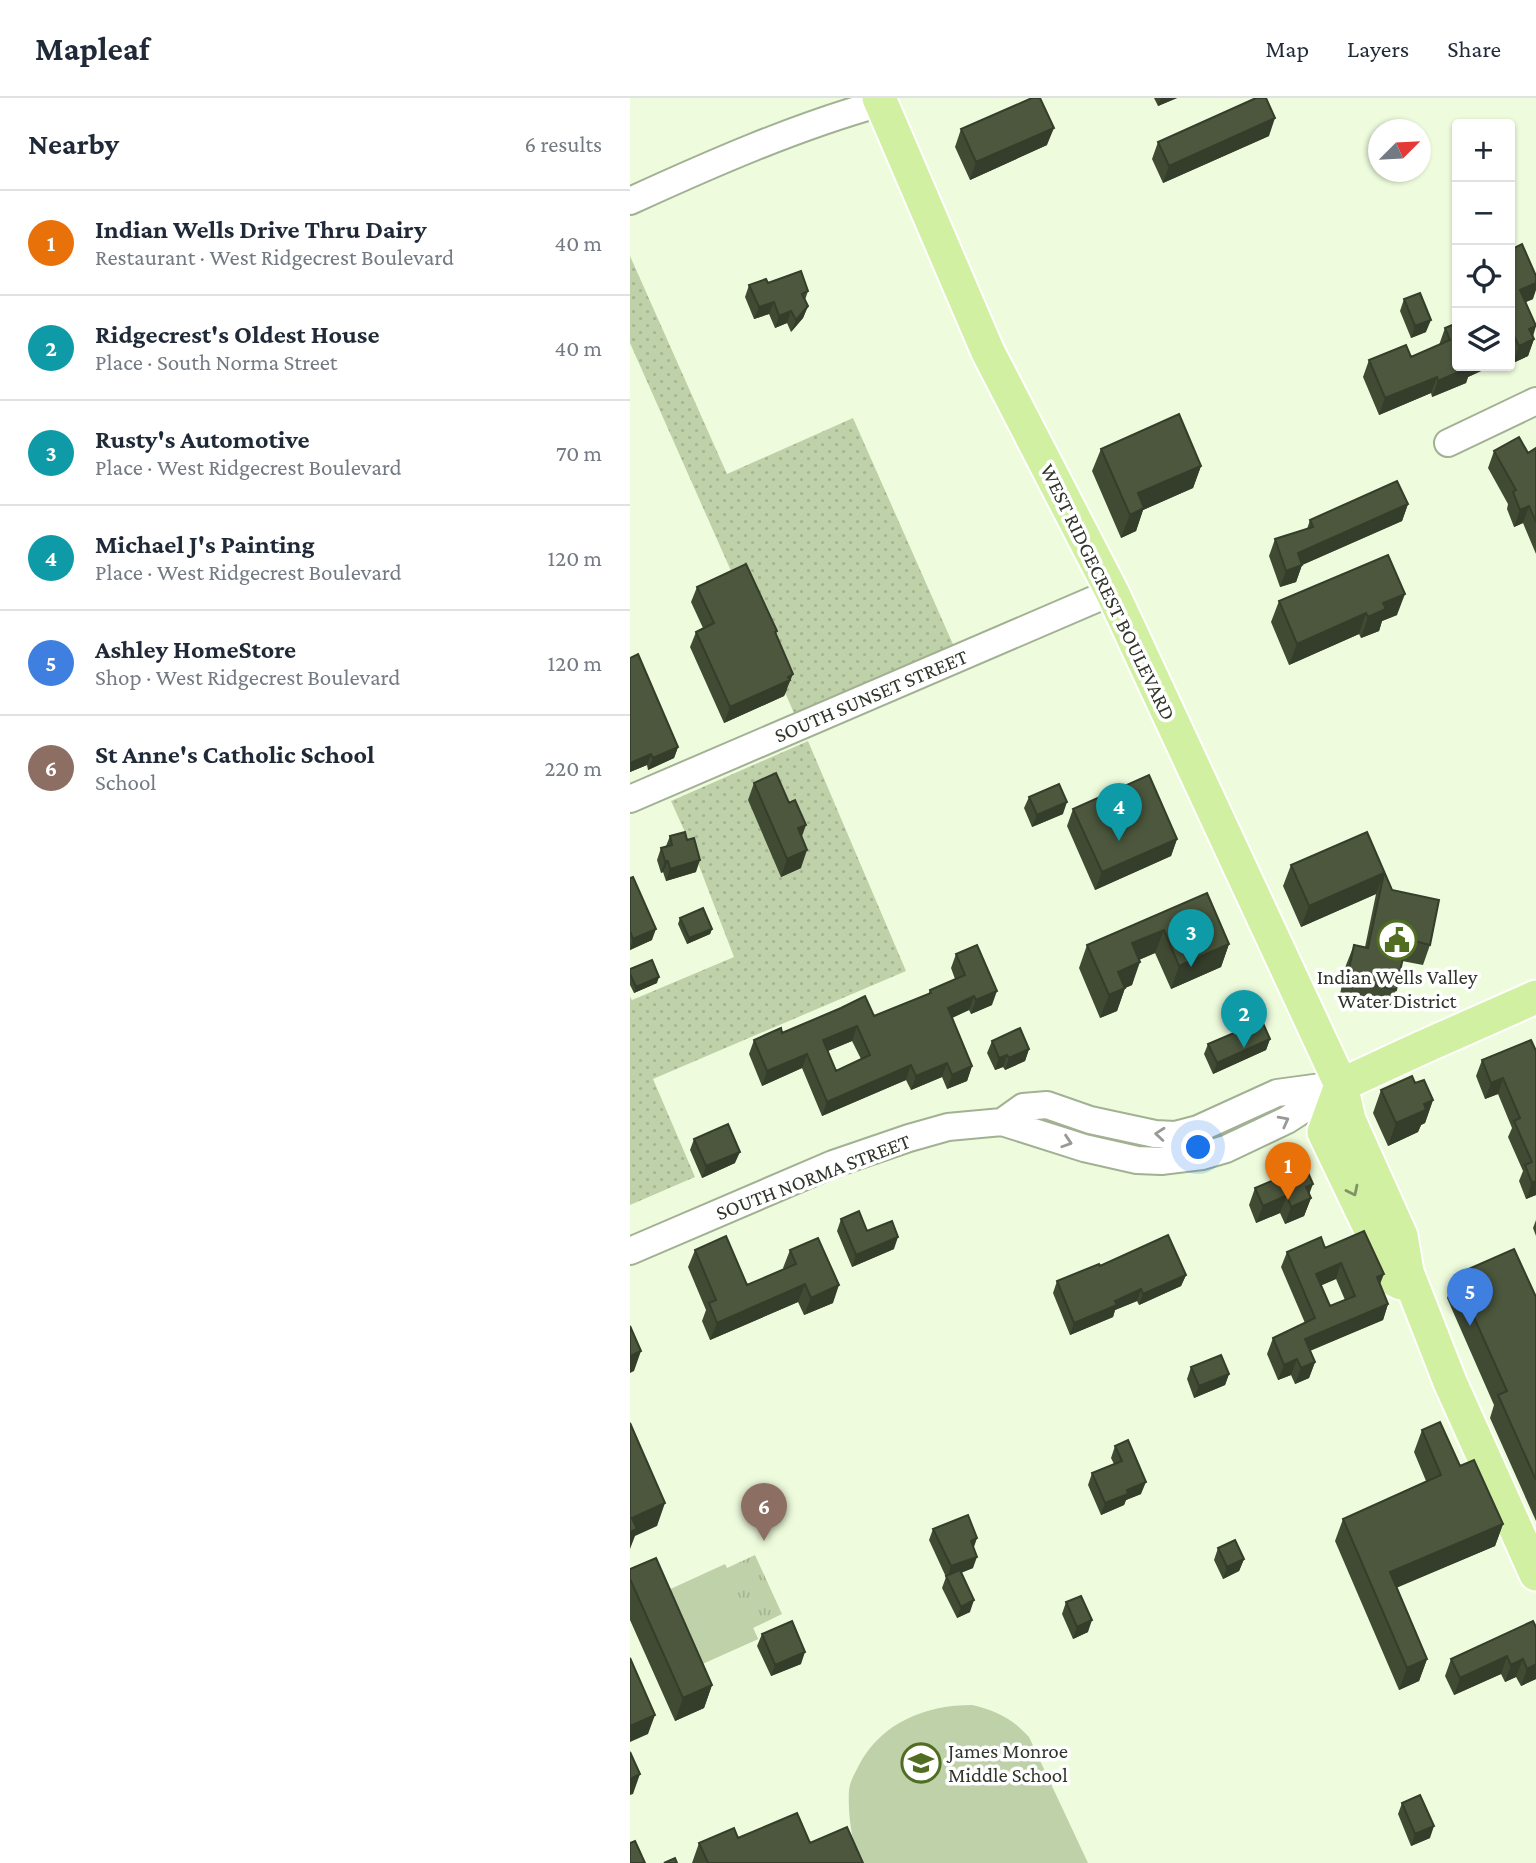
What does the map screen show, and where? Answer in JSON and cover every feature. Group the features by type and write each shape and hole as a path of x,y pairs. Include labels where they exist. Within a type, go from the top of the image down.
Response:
{"main road":[{"name":"WEST RIDGECREST BOULEVARD","path":"880,100 988,352 1112,592 1342,1085"},
{"path":"1536,997 1342,1085 1324,1132 1395,1280 1413,1287 1450,1382 1536,1574"}],"street":[{"path":"630,201 760,145 880,100"},
{"path":"1448,443 1536,401"},
{"name":"SOUTH SUNSET STREET","path":"630,799 1112,592"},
{"name":"SOUTH NORMA STREET","path":"630,1251 833,1164 948,1127 1002,1122 1084,1148 1137,1160 1161,1161 1202,1156 1226,1149 1287,1120 1342,1085"}],"green space":[{"path":"630,256 727,474 853,418 956,651 798,722 630,343"},
{"path":"808,741 906,971 653,1079 695,1177 630,1205 630,997 632,1000 734,957 671,801"},
{"path":"755,1555 782,1614 753,1628 758,1639 697,1666 664,1592 725,1564 727,1568"},
{"path":"725,1565 758,1639 698,1666 665,1592"},
{"path":"972,1705 1003,1716 1029,1737 1088,1863 862,1863 851,1831 849,1790 854,1774 869,1750 880,1737 907,1719 938,1708"}],"building":[{"path":"1032,98 1040,98 1054,128 976,162 961,129"},
{"path":"1256,98 1266,98 1275,118 1169,166 1158,142"},
{"path":"1522,244 1536,276 1536,283 1520,290 1536,326 1529,329 1534,339 1519,346 1515,338 1515,248"},
{"path":"801,271 808,291 802,294 808,306 796,320 791,311 779,316 774,302 759,307 749,285 766,279 768,283"},
{"path":"1420,293 1431,320 1415,326 1404,299"},
{"path":"1452,325 1452,371 1461,371 1438,381 1437,377 1385,398 1369,360 1406,345 1411,357 1450,340 1445,328"},
{"path":"1179,414 1201,466 1138,493 1144,508 1130,515 1101,449"},
{"path":"1519,437 1528,453 1536,448 1536,522 1529,506 1520,510 1513,492 1516,490 1494,451"},
{"path":"1397,481 1408,504 1298,553 1302,565 1286,571 1275,539 1313,527 1310,520"},
{"path":"1388,555 1405,594 1383,603 1386,609 1368,617 1366,613 1297,644 1279,601"},
{"path":"746,564 777,631 775,632 793,674 788,677 790,680 730,707 696,632 714,623 697,587"},
{"path":"638,654 678,747 653,758 651,754 630,763 630,658"},
{"path":"776,773 789,803 795,800 806,825 798,828 807,850 787,859 754,783"},
{"path":"1149,775 1177,839 1102,872 1073,809"},
{"path":"1059,784 1067,802 1037,815 1029,797"},
{"path":"685,832 687,840 694,838 700,860 670,869 661,848 672,845 670,836"},
{"path":"1367,832 1392,890 1439,900 1430,945 1407,939 1396,990 1347,979 1354,945 1368,948 1384,873 1309,906 1291,865"},
{"path":"633,877 656,929 633,939 630,931 630,878"},
{"path":"1207,893 1229,944 1179,966 1164,930 1132,943 1140,962 1118,972 1125,988 1109,995 1087,945"},
{"path":"703,908 712,929 689,938 680,918"},
{"path":"977,945 997,991 976,1000 974,996 948,1008 972,1066 952,1075 947,1063 916,1076 911,1065 827,1102 807,1054 767,1071 754,1040 781,1028 782,1033 865,996 874,1016 931,993 930,990 965,975 956,954","holes":["857,1026 870,1055 836,1071 823,1040"]},
{"path":"652,960 659,977 636,987 630,969"},
{"path":"1262,1021 1270,1039 1217,1063 1208,1044"},
{"path":"1020,1028 1029,1049 1009,1058 1007,1055 999,1058 992,1041"},
{"path":"1531,1040 1536,1051 1536,1181 1532,1183 1525,1165 1532,1162 1514,1121 1520,1118 1503,1078 1491,1083 1482,1060"},
{"path":"1412,1076 1415,1083 1424,1080 1433,1100 1424,1104 1426,1110 1396,1123 1381,1090"},
{"path":"728,1124 740,1152 706,1166 694,1139"},
{"path":"1295,1160 1299,1170 1306,1168 1313,1184 1306,1187 1311,1198 1291,1207 1287,1195 1263,1206 1255,1188 1283,1176 1279,1166"},
{"path":"859,1211 867,1231 892,1221 898,1237 856,1255 841,1219"},
{"path":"1364,1231 1384,1274 1377,1277 1388,1304 1305,1339 1315,1362 1301,1368 1297,1359 1284,1365 1273,1338 1315,1318 1287,1252 1321,1237 1325,1248","holes":["1341,1263 1355,1296 1330,1306 1316,1274"]},
{"path":"1168,1235 1186,1275 1143,1294 1141,1289 1115,1301 1117,1305 1074,1323 1057,1281 1099,1264 1100,1266"},
{"path":"726,1236 747,1285 796,1264 790,1250 818,1238 839,1285 811,1298 805,1284 717,1323 709,1303 716,1300 695,1250"},
{"path":"1514,1249 1536,1297 1536,1480 1498,1395 1507,1391 1455,1275"},
{"path":"630,1326 641,1351 630,1356"},
{"path":"1221,1355 1229,1374 1199,1386 1191,1367"},
{"path":"1440,1422 1460,1466 1474,1460 1503,1524 1390,1572 1427,1659 1407,1668 1343,1519 1441,1475 1422,1430"},
{"path":"630,1423 665,1503 632,1518 637,1529 630,1532"},
{"path":"1128,1440 1146,1482 1127,1490 1128,1494 1105,1503 1092,1473 1122,1461 1115,1446"},
{"path":"968,1515 977,1538 971,1541 977,1557 951,1566 933,1529"},
{"path":"1235,1540 1244,1559 1227,1567 1218,1548"},
{"path":"656,1558 712,1685 683,1698 630,1579 630,1569"},
{"path":"960,1570 974,1600 961,1607 946,1576"},
{"path":"1081,1596 1092,1620 1077,1627 1066,1602"},
{"path":"792,1621 805,1652 775,1665 762,1634"},
{"path":"1533,1621 1536,1627 1536,1664 1527,1669 1523,1659 1511,1665 1507,1656 1460,1678 1451,1659"},
{"path":"630,1658 655,1715 630,1726"},
{"path":"630,1752 640,1774 630,1779"},
{"path":"1420,1795 1434,1826 1415,1834 1402,1803"},
{"path":"797,1813 810,1843 847,1827 863,1863 708,1863 699,1843 734,1828 738,1838"},
{"path":"635,1841 645,1863 630,1863 630,1843"},
{"path":"675,1858 677,1863 664,1863"}],"place":[{"name":"Michael J's Painting","path":"1119,841"},
{"name":"Indian Wells Valley Water District","path":"1397,940"},
{"name":"Rusty's Automotive","path":"1191,967"},
{"name":"Ridgecrest's Oldest House","path":"1244,1048"},
{"name":"Indian Wells Drive Thru Dairy","path":"1288,1200"},
{"name":"Ashley HomeStore","path":"1470,1326"},
{"name":"St Anne's Catholic School","path":"764,1541"},
{"name":"James Monroe Middle School","path":"921,1763"}]}
